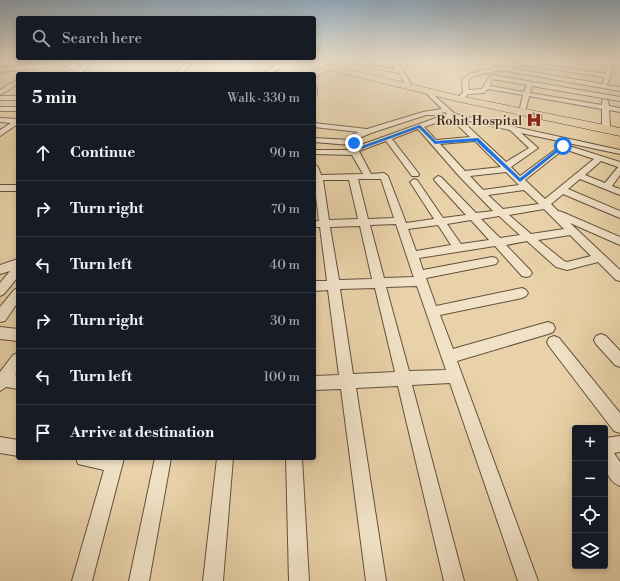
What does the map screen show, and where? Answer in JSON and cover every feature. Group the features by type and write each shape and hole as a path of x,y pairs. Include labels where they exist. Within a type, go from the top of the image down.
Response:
{"main road":[{"path":"415,88 463,96 620,128"},
{"path":"427,88 620,132"}],"street":[{"path":"464,88 463,96 484,91 486,88"},
{"path":"493,88 620,110"},
{"path":"523,108 529,88"},
{"path":"557,88 620,99"},
{"path":"604,88 606,126"},
{"path":"427,91 620,277"},
{"path":"0,98 16,98"},
{"path":"0,109 16,109"},
{"path":"316,152 354,149 420,126 448,112"},
{"path":"369,177 354,149 354,137 368,131 425,113 448,112 513,129 620,152"},
{"path":"0,120 16,121"},
{"path":"0,134 16,122"},
{"path":"0,126 10,126"},
{"path":"316,126 368,131"},
{"path":"420,126 462,174 501,213 563,265 600,258"},
{"path":"462,174 507,168 534,148 513,129"},
{"path":"388,138 459,249"},
{"path":"435,142 477,139"},
{"path":"316,140 354,149"},
{"path":"481,193 523,183 563,146 620,165"},
{"path":"548,207 562,190 600,158"},
{"path":"606,187 620,169"},
{"path":"316,174 353,178 384,176 528,581"},
{"path":"578,176 620,192"},
{"path":"353,178 454,581"},
{"path":"438,179 526,273"},
{"path":"316,186 319,224 334,285 376,581"},
{"path":"0,188 16,188"},
{"path":"562,190 620,215"},
{"path":"319,224 364,222 401,224 441,221 548,207 620,241"},
{"path":"412,255 572,231"},
{"path":"316,286 379,283 420,278 492,261"},
{"path":"0,270 16,264"},
{"path":"0,291 16,271"},
{"path":"432,312 522,293"},
{"path":"0,317 16,296"},
{"path":"448,356 548,328"},
{"path":"0,333 16,335"},
{"path":"601,340 620,361"},
{"path":"554,342 620,425"},
{"path":"2,382 16,362"},
{"path":"316,383 455,376"},
{"path":"2,382 16,382"},
{"path":"608,446 620,444"},
{"path":"0,445 16,448"},
{"path":"608,459 620,477"},
{"path":"82,581 115,460"},
{"path":"139,581 163,460"},
{"path":"213,581 225,460"},
{"path":"294,460 299,581"}],"building":[{"path":"532,113 542,115 541,120 530,118"}],"place":[{"name":"Rohit Hospital","path":"534,120"}],"route":[{"path":"354,143 354,150 420,126 435,142 477,139 520,180 563,146"}]}
